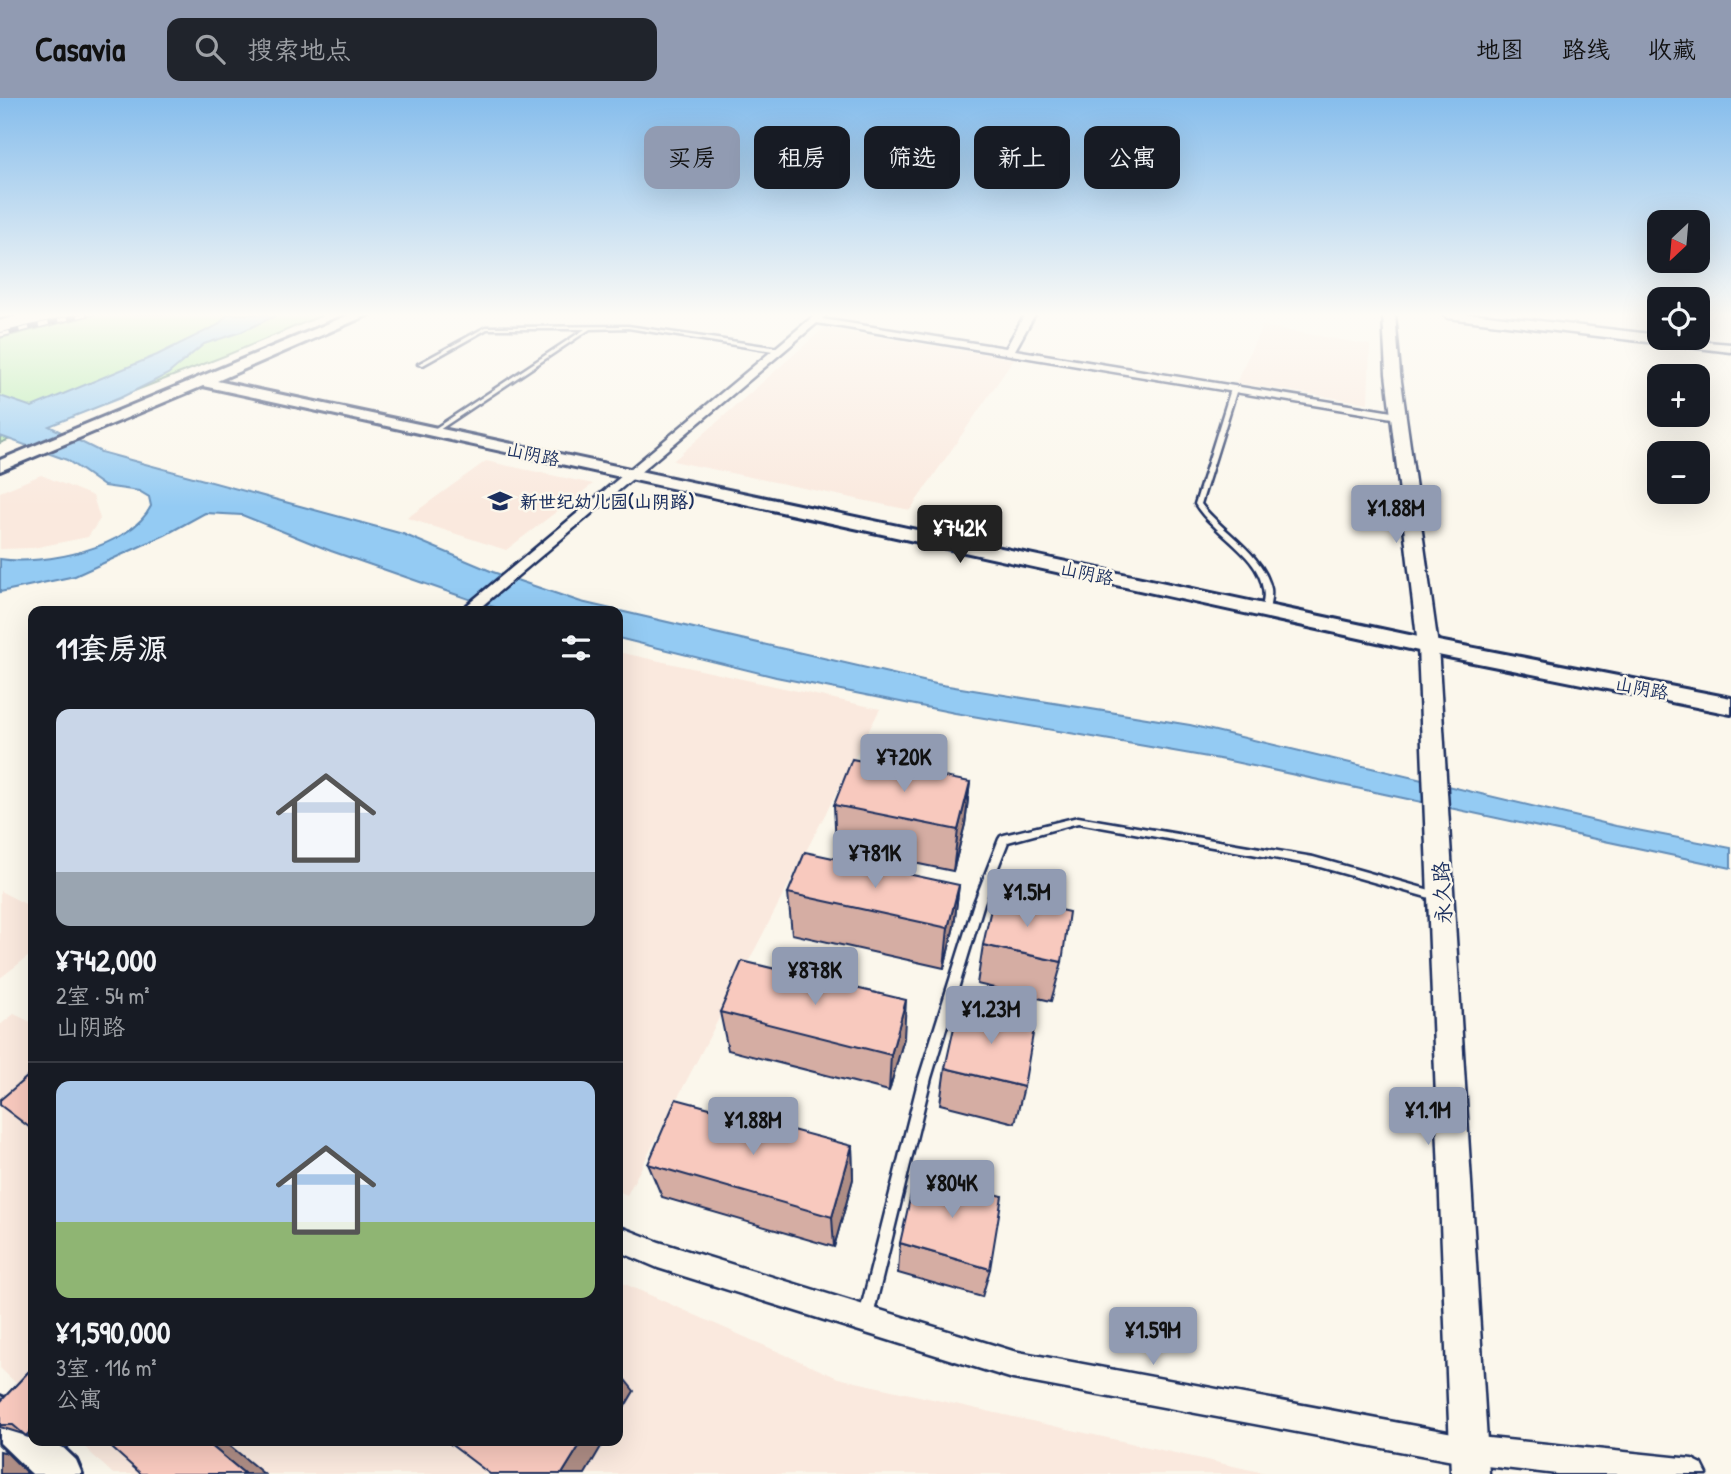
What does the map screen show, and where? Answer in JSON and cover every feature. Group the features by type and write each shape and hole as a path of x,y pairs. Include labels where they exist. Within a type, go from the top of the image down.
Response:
{"main road":[{"path":"198,381 204,378"},
{"path":"0,466 205,378"},
{"name":"山阴路","path":"198,381 1428,646 1731,706"},
{"path":"0,1416 28,1442"},
{"path":"32,1446 62,1474"}],"street":[{"path":"473,606 745,378"},
{"path":"1166,378 1398,416"},
{"name":"永久路","path":"1395,378 1428,646 1469,1462"},
{"path":"623,1240 658,1255 1013,1366 1469,1462 1692,1474"}],"lane":[{"path":"431,433 513,378"},
{"path":"1234,389 1198,504 1207,519 1231,537 1257,568 1267,587 1265,611"},
{"path":"866,1320 925,1078 979,903 1004,839 1079,820 1313,861 1442,898"}],"shaded area":[{"path":"767,378 1001,378 910,510 673,461"},
{"path":"1238,378 1369,378 1368,403 1236,383"},
{"name":"新世纪幼儿园(山阴路)","path":"486,461 593,484 506,550 407,518"},
{"path":"41,475 93,496 100,519 88,537 33,548 0,549 0,492"},
{"path":"623,653 880,709 627,1195 623,1193"},
{"path":"0,891 28,905 28,957 0,978"},
{"path":"14,1014 28,1021 28,1394 0,1368 0,1025"},
{"path":"623,1283 838,1378 1269,1474 113,1474 83,1446 623,1446"}],"green space":[{"path":"0,378 167,378 0,443"}],"water":[{"path":"101,378 160,378 120,398 49,426 101,452 403,534 493,572 598,606 490,606 331,551 242,515 205,513 165,535 75,576 0,592 0,559 39,560 84,551 125,533 141,521 151,506 149,497 139,491 104,486 67,460 0,436 0,396 32,407"},
{"path":"623,612 936,684 1190,725 1616,826 1731,848 1731,868 1225,760 955,713 776,677 623,639"}],"building":[{"path":"852,759 970,782 958,830 834,805"},
{"path":"805,852 959,885 948,928 788,893"},
{"path":"994,895 1069,912 1062,962 983,945"},
{"path":"742,961 906,1000 891,1055 720,1012"},
{"path":"959,1005 1035,1022 1024,1087 945,1068"},
{"path":"28,1076 28,1126 0,1105 0,1100"},
{"path":"676,1099 852,1146 832,1217 648,1164"},
{"path":"916,1172 1002,1196 990,1269 900,1243"},
{"path":"28,1372 26,1436 13,1425 0,1425 0,1402"},
{"path":"110,1446 211,1446 245,1474 141,1474"},
{"path":"453,1446 579,1446 562,1474 490,1474"}],"place":[{"name":"新世纪幼儿园(山阴路)","path":"500,501"}]}
